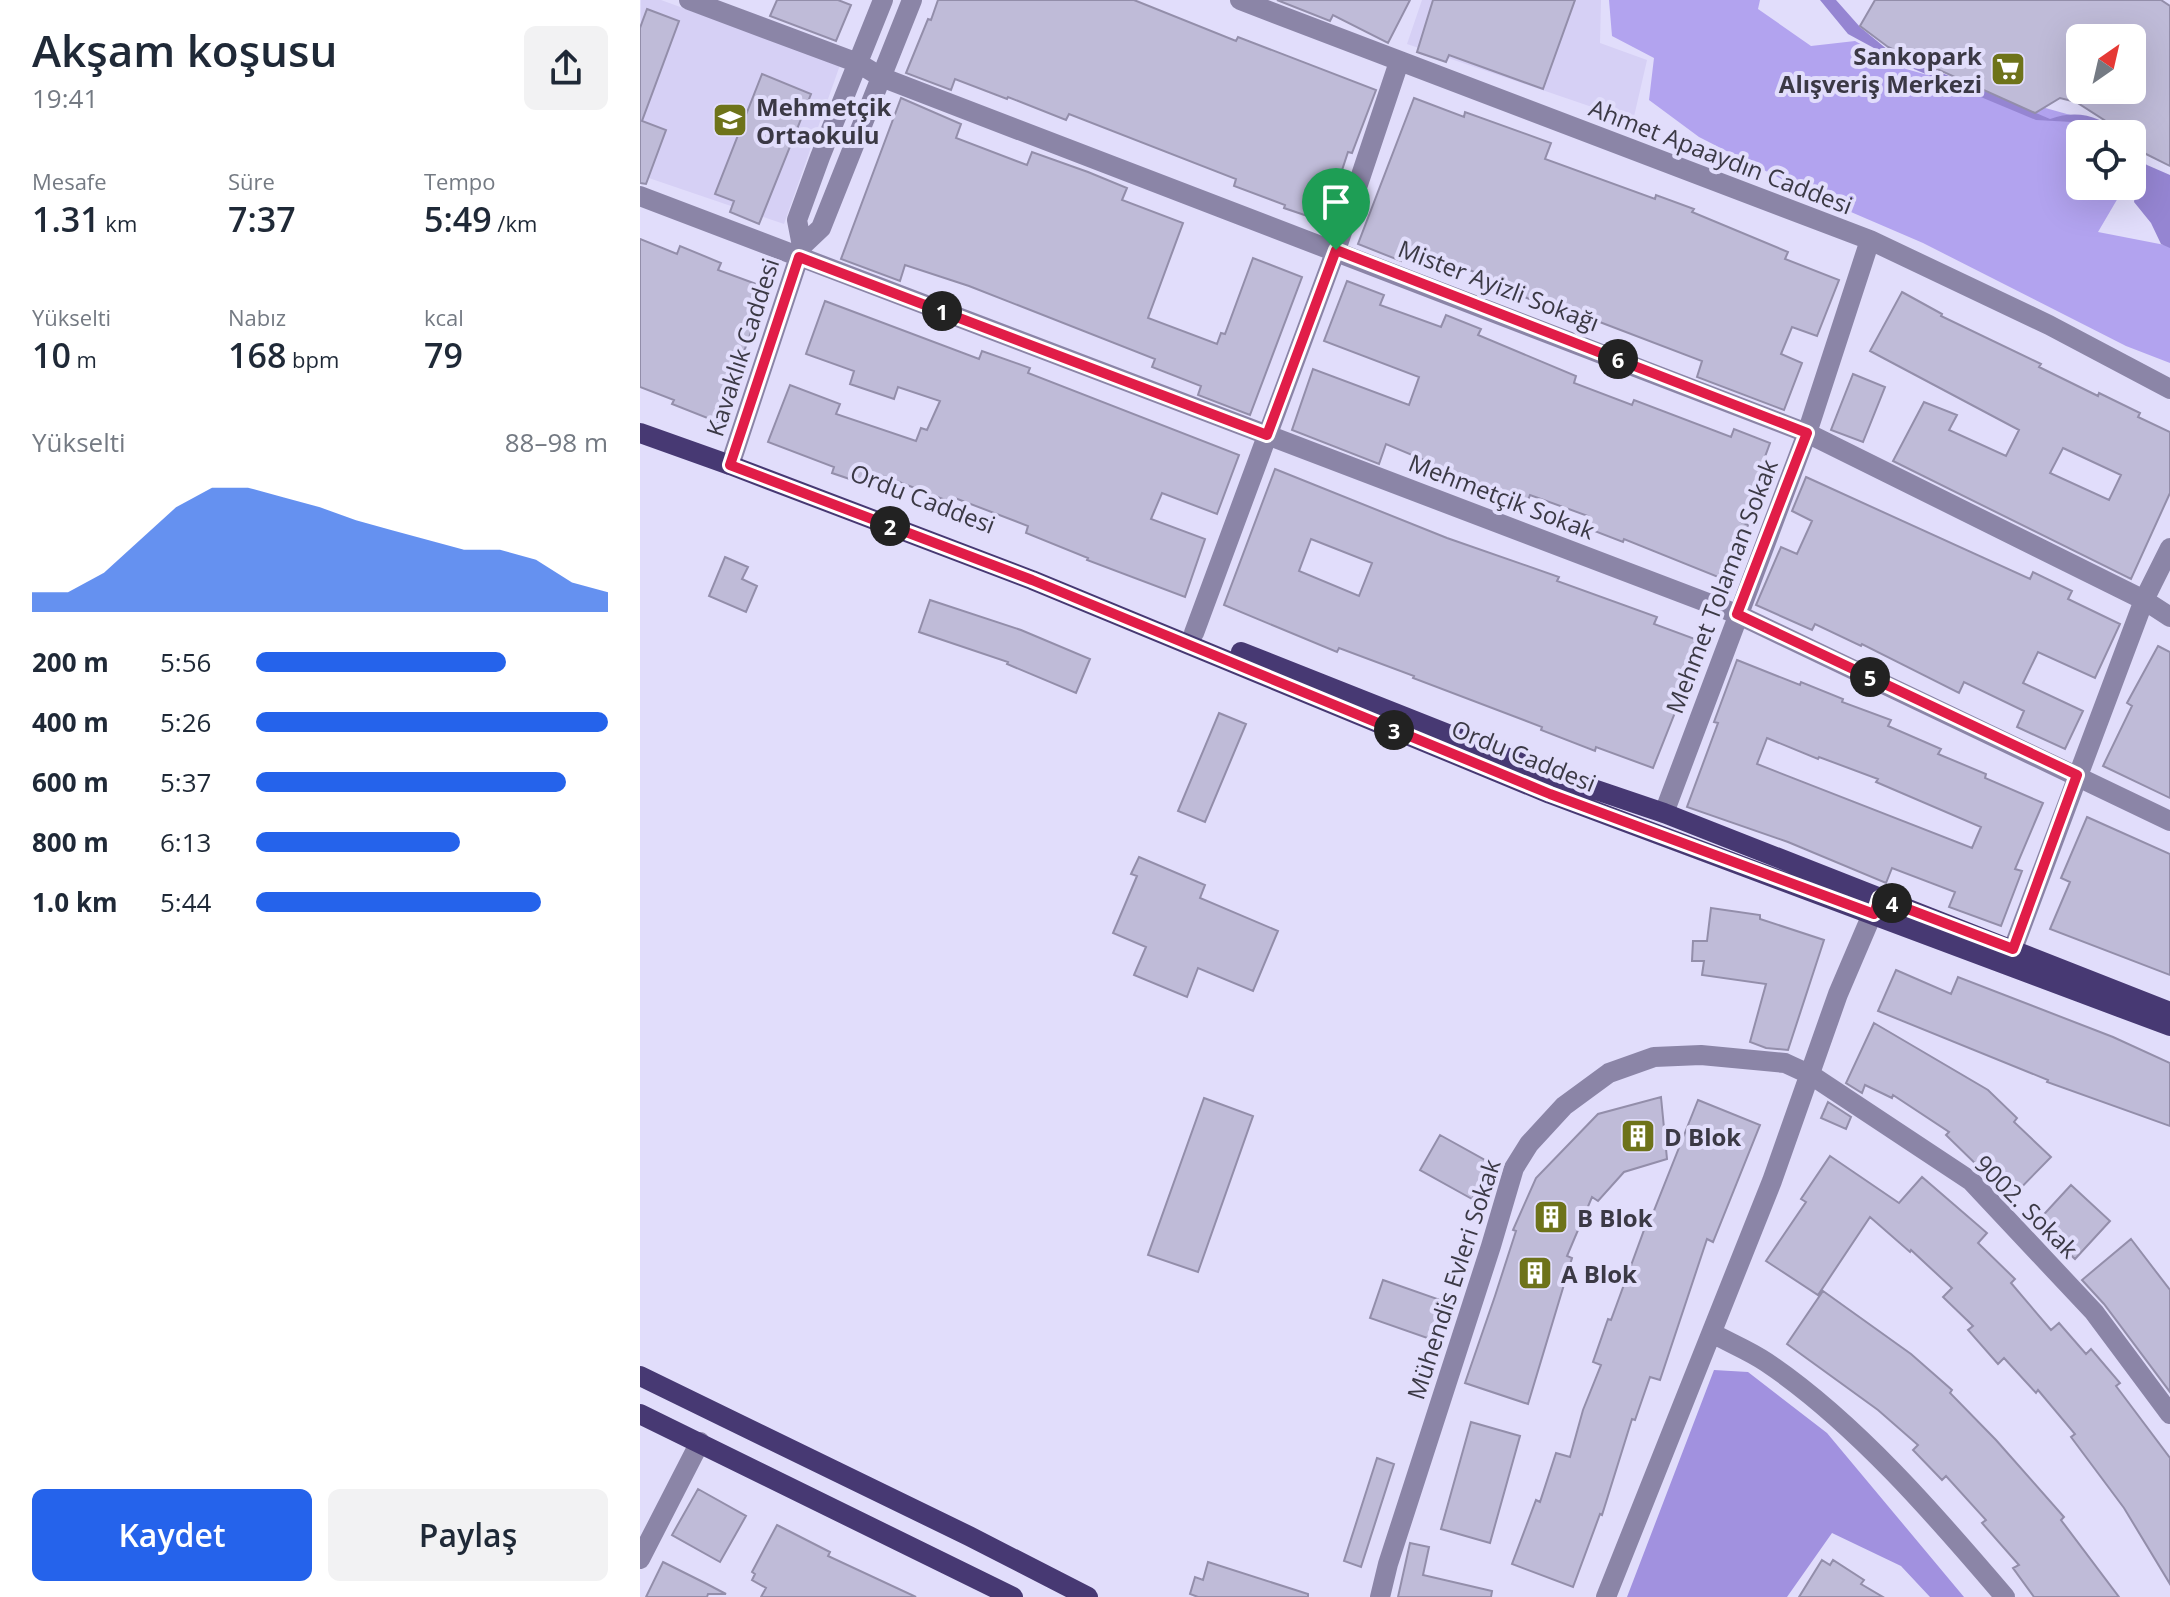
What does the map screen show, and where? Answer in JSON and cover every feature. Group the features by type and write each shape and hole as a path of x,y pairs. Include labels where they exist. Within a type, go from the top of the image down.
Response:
{"main road":[{"name":"Ordu Caddesi","path":"640,421 1550,794 2013,949 2170,1012"},
{"name":"Ordu Caddesi","path":"640,433 732,458 1194,633 1549,774 1664,813 1877,906 2170,1026"},
{"path":"640,1376 1088,1597"},
{"path":"640,1414 1013,1597"}],"street":[{"name":"Mister Ayizli Sokağı","path":"689,0 858,63 881,77 1807,433 2144,600 2170,617"},
{"name":"Kavaklık Caddesi","path":"801,251 797,220 883,0"},
{"name":"Kavaklık Caddesi","path":"732,458 801,251 821,228 912,0"},
{"name":"Ahmet Apaaydın Caddesi","path":"1240,0 1870,240 2049,325 2170,389"},
{"path":"1194,633 1336,250 1399,62"},
{"name":"Mehmetçik Sokak","path":"640,196 801,251 1267,435 1737,614 2170,821"},
{"name":"Mehmet Tolaman Sokak","path":"1664,813 1807,433 1870,240"},
{"path":"2013,949 2144,600 2170,548"},
{"path":"1606,1597 1712,1333 1811,1075 1838,994 1877,906"},
{"name":"Mühendis Evleri Sokak","path":"1380,1597 1392,1550 1514,1168 1529,1144 1564,1106 1609,1073 1654,1057 1701,1055 1785,1063 1811,1075"},
{"name":"9002. Sokak","path":"1811,1075 1971,1181 2094,1312 2170,1414"},
{"path":"1712,1333 1765,1360 1814,1397 1905,1484 2005,1597"},
{"path":"640,1559 700,1442"}],"shaded area":[{"name":"Mehmetçik Ortaokulu","path":"641,0 661,0 840,65 784,224 640,175"},
{"path":"1422,0 1601,0 1600,43 1647,60 1633,121 1407,44"},
{"path":"1609,0 1760,0 1758,9 1811,46 1855,41 1906,69 2074,116 2079,120 2066,120 2066,200 2117,200 2098,232 2170,246 2170,363 2126,346 1923,243 1823,200 1699,137 1649,100 1654,58 1612,36"},
{"path":"1820,0 1836,0 1860,27 1888,50 2050,119 2079,115 2098,120 2036,120 1909,67 1848,34"},
{"path":"2146,164 2170,175 2170,248 2161,244 2151,223 2134,202 2146,200"},
{"path":"1714,1370 1748,1372 1827,1433 1964,1597 1930,1597 1901,1566 1832,1533 1787,1597 1627,1597"}],"building":[{"path":"777,0 838,0 851,5 836,41 770,16"},
{"path":"938,0 1134,0 1236,41 1238,37 1376,90 1352,153 1348,152 1325,222 1234,186 1236,179 1069,114 1066,120 955,79 951,90 906,73"},
{"path":"1277,0 1410,0 1388,43 1333,15 1330,21"},
{"path":"1433,0 1575,0 1543,89 1449,55 1446,62 1417,52"},
{"name":"Sankopark Alışveriş Merkezi","path":"1875,0 2161,0 2170,6 2170,166 2146,154 2146,120 2104,120 2079,104 2146,104 2146,24 2066,24 2066,100 2060,98 2035,113 1888,47 1860,26"},
{"path":"647,9 679,21 642,121 666,130 646,184 640,183 640,28"},
{"path":"762,74 811,94 759,224 730,212 734,201 715,194"},
{"path":"901,98 961,124 956,138 1027,165 1032,152 1088,172 1127,188 1122,200 1183,223 1148,318 1217,344 1221,333 1225,334 1253,258 1302,277 1250,415 1198,395 1201,386 1152,367 1155,359 969,286 905,265 900,281 841,259"},
{"path":"1414,98 1464,117 1465,112 1551,143 1545,159 1655,199 1656,195 1694,209 1692,212 1788,252 1785,259 1839,280 1817,336 1792,327 1781,354 1802,363 1784,410 1697,377 1702,361 1506,290 1508,285 1405,248 1401,261 1358,244"},
{"path":"640,239 677,254 680,246 721,263 718,270 767,288 741,360 745,361 720,423 640,387"},
{"path":"1347,281 1384,295 1380,305 1441,327 1446,315 1481,329 1478,335 1576,376 1574,383 1632,405 1634,400 1731,437 1734,429 1770,443 1741,522 1748,525 1728,581 1624,539 1623,542 1584,527 1588,516 1530,495 1527,503 1386,444 1379,464 1292,430 1313,369 1409,405 1419,377 1324,341"},
{"path":"1902,292 1941,316 2041,364 2039,367 2098,396 2099,393 2140,413 2138,417 2170,432 2170,493 2131,579 1893,461 1924,402 1957,415 1949,430 2006,456 2019,430 1870,351","holes":["2063,448 2121,475 2109,500 2050,473"]},
{"path":"825,301 979,359 982,351 1030,368 1028,373 1239,455 1217,514 1162,493 1151,519 1205,539 1185,597 1087,560 1026,533 1028,526 955,498 953,503 884,476 879,489 832,473 834,467 768,442 790,385 840,404 836,414 916,441 921,428 927,430 940,401 898,387 894,399 850,384 854,371 806,354"},
{"path":"1853,374 1885,387 1863,442 1831,430"},
{"path":"1275,469 1447,538 1559,577 1557,581 1657,617 1654,624 1703,642 1653,768 1596,747 1595,751 1414,676 1339,648 1337,652 1224,605","holes":["1311,539 1372,563 1359,596 1299,571"]},
{"path":"1806,477 2030,579 2033,572 2072,591 2068,599 2120,624 2095,678 2038,652 2023,683 2083,711 2065,749 2017,727 2024,711 1964,682 1959,693 1862,644 1815,624 1812,630 1756,605 1781,547 1797,554 1812,521 1792,511"},
{"path":"725,557 748,567 742,579 757,586 746,612 709,596"},
{"path":"930,600 1021,630 1090,659 1076,693 1008,662 919,632"},
{"path":"2158,646 2170,652 2170,798 2103,766 2132,706 2127,703"},
{"path":"1737,660 1800,685 1801,682 1843,699 1842,702 1891,720 1888,726 1941,749 1938,754 2043,803 2015,869 2022,871 2001,926 1949,907 1955,892 1892,868 1886,883 1788,842 1687,807 1718,723 1714,722","holes":["1767,738 1878,779 1876,782 1981,827 1972,848 1757,764"]},
{"path":"1219,713 1246,724 1205,822 1178,811"},
{"path":"2087,817 2170,854 2170,975 2050,929 2070,882 2061,878"},
{"path":"1139,857 1205,885 1200,898 1278,931 1253,991 1198,968 1187,997 1134,975 1146,947 1113,933 1137,876 1131,874"},
{"path":"1711,908 1760,915 1760,919 1824,940 1788,1050 1766,1048 1750,1042 1766,984 1702,975 1704,961 1692,961 1693,941 1707,941"},
{"path":"1896,970 1951,994 1958,977 2113,1037 2170,1063 2170,1126 2047,1082 1878,1011"},
{"path":"1874,1023 1988,1090 2017,1118 2014,1122 2051,1157 2008,1201 1946,1135 1949,1132 1893,1095 1892,1098 1865,1085 1862,1093 1846,1083"},
{"path":"1661,1097 1667,1159 1624,1172 1598,1201 1592,1197 1567,1256 1572,1258 1528,1404 1465,1383 1516,1231 1513,1230 1536,1178 1598,1114"},
{"path":"1204,1098 1253,1116 1198,1272 1148,1255"},
{"path":"1698,1100 1760,1125 1713,1242 1707,1239 1660,1380 1650,1377 1635,1420 1632,1419 1602,1515 1573,1587 1512,1564 1536,1500 1540,1502 1556,1453 1570,1457 1583,1410 1601,1365 1593,1362 1608,1319 1611,1320 1647,1222"},
{"path":"1828,1102 1851,1117 1846,1129 1821,1118"},
{"path":"1440,1135 1492,1164 1472,1199 1420,1170"},
{"path":"1830,1156 1899,1203 1922,1177 1987,1233 1978,1243 2015,1279 2011,1283 2051,1330 2059,1323 2086,1354 2091,1349 2120,1383 2116,1386 2170,1458 2170,1584 2124,1508 2071,1437 2075,1434 2038,1390 2036,1393 2004,1358 1998,1364 1968,1330 1973,1326 1943,1297 1952,1288 1870,1217 1818,1295 1766,1261 1806,1202 1801,1199"},
{"path":"2071,1185 2110,1221 2075,1259 2036,1223"},
{"path":"2131,1239 2170,1290 2170,1392 2104,1304 2082,1280"},
{"path":"1383,1280 1446,1302 1433,1340 1370,1318"},
{"path":"1823,1291 1911,1354 1952,1390 1950,1393 2064,1517 2061,1520 2119,1597 2034,1597 2013,1568 2019,1565 1982,1523 1986,1520 1946,1476 1942,1480 1913,1450 1918,1445 1878,1410 1787,1344"},
{"path":"1471,1422 1520,1436 1490,1543 1441,1529"},
{"path":"1377,1458 1394,1464 1361,1567 1344,1561"},
{"path":"698,1489 746,1516 720,1562 672,1535"},
{"path":"777,1525 830,1552 828,1556 916,1597 761,1597 766,1588 752,1580 755,1574 752,1572"},
{"path":"1410,1543 1429,1547 1423,1575 1492,1591 1491,1597 1398,1597"},
{"path":"1822,1560 1830,1565 1833,1560 1864,1580 1861,1584 1883,1597 1799,1597"},
{"path":"663,1562 726,1594 646,1597"},
{"path":"1208,1562 1308,1594 1308,1597 1198,1597 1190,1594 1195,1577 1203,1580"}],"place":[{"name":"Sankopark Alışveriş Merkezi","path":"2008,69"},
{"name":"Mehmetçik Ortaokulu","path":"730,120"},
{"name":"D Blok","path":"1638,1136"},
{"name":"B Blok","path":"1551,1217"},
{"name":"A Blok","path":"1535,1273"}],"route":[{"path":"1336,250 1807,433 1737,614 2077,775 2013,949 1879,898 1874,914 1550,794 1032,580 730,465 799,257 1267,435 1336,250"}]}
